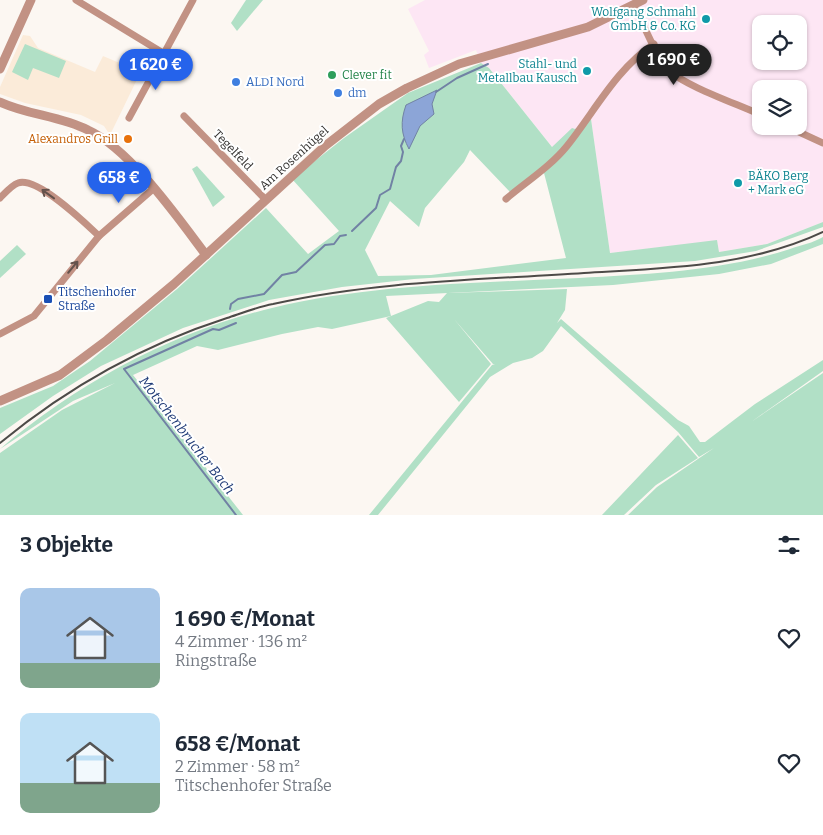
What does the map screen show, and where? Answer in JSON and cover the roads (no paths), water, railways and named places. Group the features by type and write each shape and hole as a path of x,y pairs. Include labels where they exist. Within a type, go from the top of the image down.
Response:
{"street":[{"path":"0,69 31,0"},
{"path":"76,0 163,53"},
{"path":"129,118 193,0"},
{"name":"Am Rosenhügel","path":"0,401 47,382 80,362 146,309 325,146 379,104 407,88 459,64 588,27 644,0"},
{"path":"634,6 667,67 676,75 752,111"},
{"path":"506,199 558,156 602,95 637,57 654,44"},
{"path":"0,102 65,120 91,131 122,153 206,255"},
{"name":"Tegelfeld","path":"184,116 266,200"},
{"path":"806,135 823,143"},
{"path":"0,198 19,183 30,183 61,204 99,236"},
{"path":"0,334 34,316 99,236 153,189"}],"water":[{"path":"437,90 432,104 434,114 420,126 409,149 402,128 406,105"}],"waterway":[{"name":"Motschenbrucher Bach","path":"436,92 457,78 488,64"},
{"name":"Motschenbrucher Bach","path":"352,231 376,208 380,195 390,189 396,167 401,161 403,152 401,146 404,139"},
{"name":"Motschenbrucher Bach","path":"230,309 231,304 238,299 264,294 282,275 296,272 325,245 334,244 340,236 346,235"},
{"name":"Motschenbrucher Bach","path":"236,323 219,330 213,329 124,369 236,515"}],"railway":[{"path":"0,443 52,404 136,355 196,329 261,307 311,296 389,286 706,264 766,252 795,244 823,232"}],"place":[{"name":"Wolfgang Schmahl GmbH & Co. KG","path":"706,19"},
{"name":"Stahl- und Metallbau Kausch","path":"587,71"},
{"name":"Clever fit","path":"332,75"},
{"name":"ALDI Nord","path":"236,82"},
{"name":"dm","path":"338,93"},
{"name":"Alexandros Grill","path":"128,139"},
{"name":"BÄKO Berg + Mark eG","path":"738,183"},
{"name":"Titschenhofer Straße","path":"48,299"}]}
